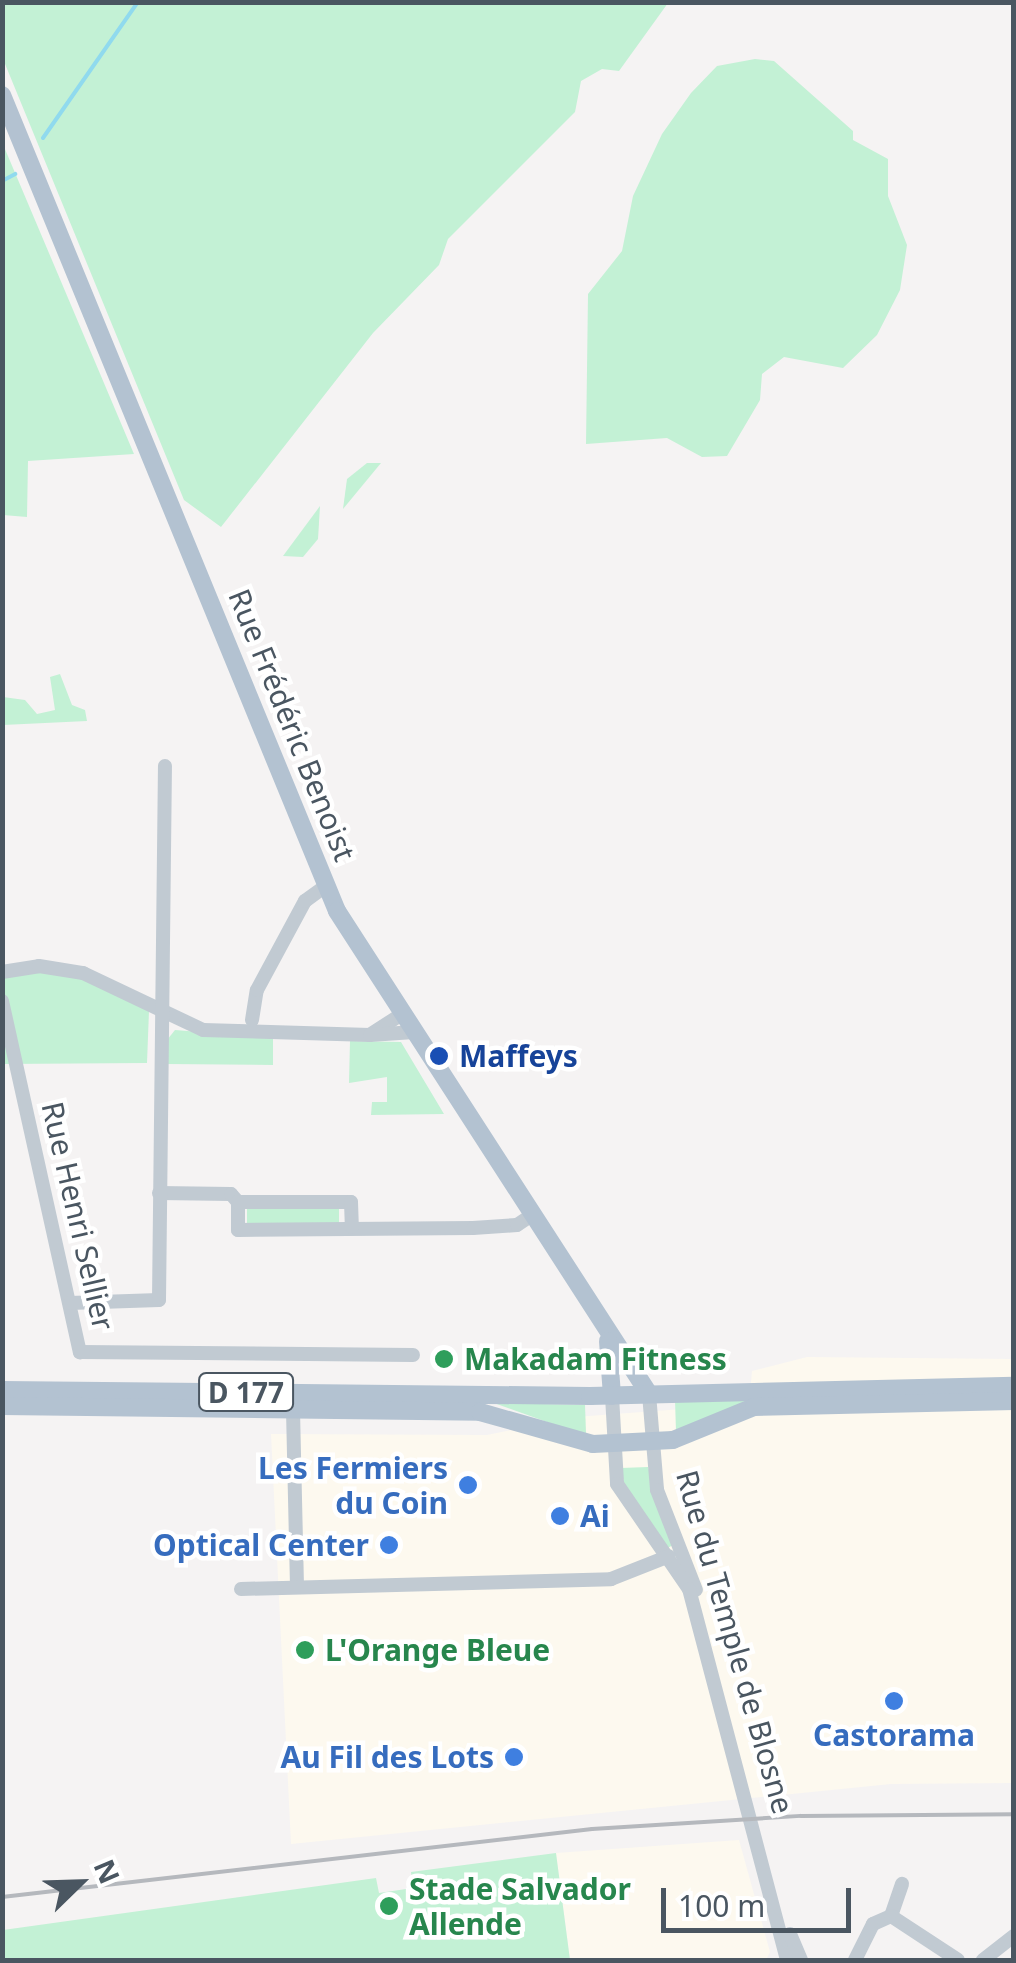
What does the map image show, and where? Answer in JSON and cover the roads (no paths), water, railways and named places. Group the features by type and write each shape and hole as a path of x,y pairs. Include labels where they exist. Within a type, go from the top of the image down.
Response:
{"main road":[{"name":"Rue Frédéric Benoist","path":"2,95 348,930 607,1336 649,1394"},
{"name":"Rue Frédéric Benoist","path":"607,1336 612,1396"},
{"name":"D 177","path":"2,1390 612,1396 1014,1386"},
{"name":"D 177","path":"2,1406 503,1414 580,1443 614,1443 654,1442 754,1407 1014,1400"}],"street":[{"path":"70,1303 158,1300 165,766"},
{"path":"252,1020 257,990 305,901 328,885"},
{"path":"2,972 40,966 83,973 203,1030 370,1035 414,1032"},
{"name":"Rue Henri Sellier","path":"2,1002 80,1352 413,1355"},
{"path":"370,1035 402,1014"},
{"path":"160,1193 231,1194 238,1202 238,1230 473,1228 517,1224 532,1215"},
{"path":"238,1202 351,1202 352,1227"},
{"name":"Rue du Temple de Blosne","path":"649,1394 657,1490 684,1552 763,1849 787,1960"},
{"name":"Rue du Temple de Blosne","path":"612,1396 616,1484 688,1588 747,1789"},
{"path":"293,1410 296,1588"},
{"path":"664,1557 684,1552"},
{"name":"Rue du Temple de Blosne","path":"241,1589 611,1579 664,1557"},
{"name":"Rue du Temple de Blosne","path":"763,1849 801,1960"},
{"path":"856,1960 873,1924 890,1916 902,1884"},
{"path":"890,1916 958,1960"},
{"path":"984,1960 1014,1936"}],"waterway":[{"path":"43,138 138,2"},
{"path":"2,181 15,174"}],"railway":[{"path":"2,1897 592,1829 801,1816 1014,1814"}],"place":[{"name":"Maffeys","path":"439,1056"},
{"name":"Makadam Fitness","path":"444,1359"},
{"name":"Les Fermiers du Coin","path":"468,1485"},
{"name":"Ai","path":"560,1516"},
{"name":"Optical Center","path":"389,1545"},
{"name":"L'Orange Bleue","path":"305,1650"},
{"name":"Castorama","path":"894,1701"},
{"name":"Au Fil des Lots","path":"514,1757"},
{"name":"Stade Salvador Allende","path":"389,1906"}]}
